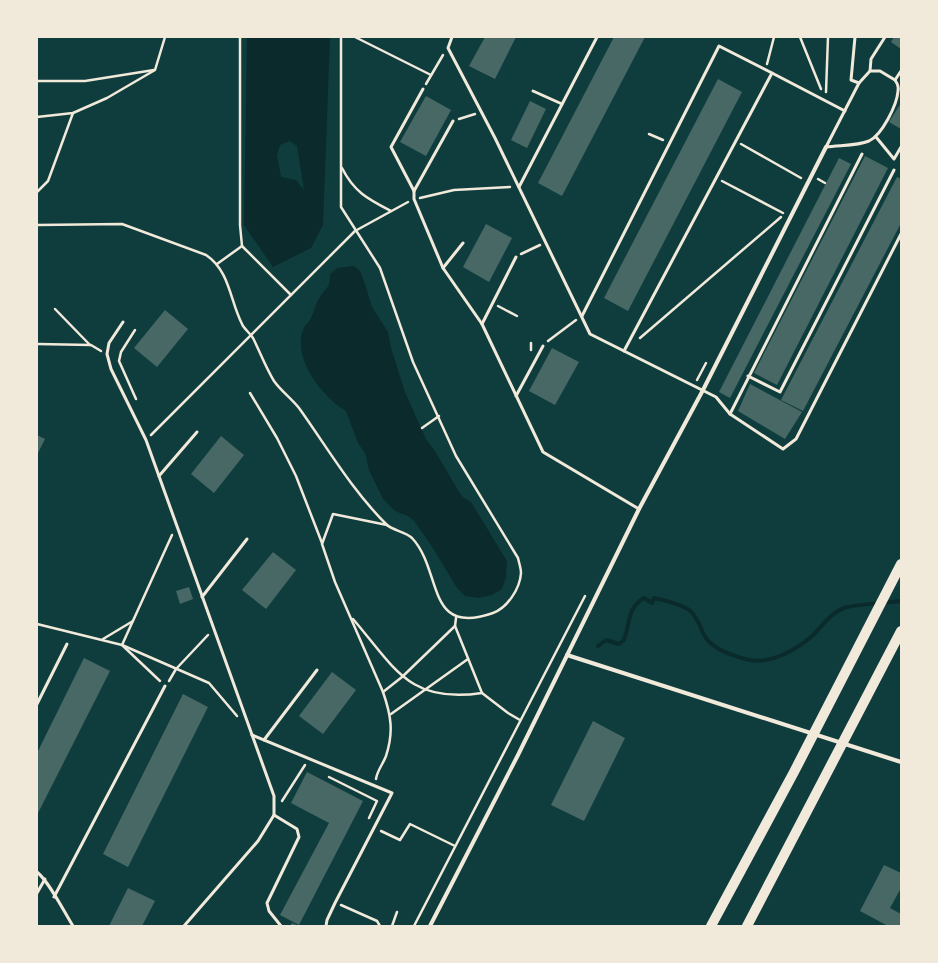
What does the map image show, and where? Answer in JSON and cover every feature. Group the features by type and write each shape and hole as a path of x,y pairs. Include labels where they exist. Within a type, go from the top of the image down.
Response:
{"main road":[{"path":"711,926 794,772 901,564"},
{"path":"747,926 901,631"}],"street":[{"path":"430,926 639,509 703,390 826,147"},
{"path":"567,655 901,762"}],"lane":[{"path":"448,37 449,43"},
{"path":"452,37 448,48 482,112 590,334 716,397 730,414 783,449 796,439 901,234"},
{"path":"519,187 597,37"},
{"path":"855,37 851,80 859,83"},
{"path":"826,147 859,83 870,71 871,59 885,37"},
{"path":"582,316 719,46 845,111"},
{"path":"826,147 868,142 876,137 896,100 898,90 895,80 880,71 870,71"},
{"path":"895,80 901,71"},
{"path":"624,351 772,73"},
{"path":"423,89 391,148 414,191 414,199 443,268 482,324 543,452 639,509"},
{"path":"533,91 562,104"},
{"path":"414,191 453,121"},
{"path":"876,137 894,159 901,146"},
{"path":"730,414 862,154"},
{"path":"748,376 780,392 894,170"},
{"path":"443,268 463,243"},
{"path":"482,324 516,257"},
{"path":"123,322 109,343 107,354 111,369 146,440 274,796 274,815 258,841 184,926"},
{"path":"516,396 543,346"},
{"path":"159,476 197,432"},
{"path":"202,596 247,539"},
{"path":"37,704 67,644"},
{"path":"264,740 317,670"},
{"path":"54,897 166,686"},
{"path":"252,735 392,793 335,903 327,920 326,926"},
{"path":"274,815 297,829 299,837 267,903 269,911 281,926"},
{"path":"37,872 45,879 72,926"},
{"path":"37,893 45,879"}],"path":[{"path":"37,117 73,113 107,98 155,70 165,37"},
{"path":"240,37 240,225 242,246 291,295"},
{"path":"322,544 333,514 387,525 404,532 412,539 428,565 438,596 445,607 456,618 468,619 500,610 510,600 519,584 521,573 518,558 456,456 413,362 380,268 341,207 341,37"},
{"path":"355,37 431,75"},
{"path":"765,70 774,37"},
{"path":"800,37 825,101"},
{"path":"825,101 828,37"},
{"path":"423,89 448,48"},
{"path":"37,81 85,81 155,70"},
{"path":"453,121 482,112"},
{"path":"37,192 48,181 73,113"},
{"path":"649,134 669,143"},
{"path":"735,141 801,178"},
{"path":"341,167 350,184 360,193 391,211"},
{"path":"798,183 803,172"},
{"path":"716,178 783,213"},
{"path":"146,440 252,336 355,230 414,199 454,190 519,187"},
{"path":"778,224 786,207"},
{"path":"624,351 781,217"},
{"path":"37,225 122,224 206,255 217,264 227,282 242,325 252,336 274,381 298,407 355,490 387,525"},
{"path":"516,257 546,242"},
{"path":"217,264 242,246"},
{"path":"492,304 517,316"},
{"path":"55,309 91,345 107,354"},
{"path":"553,336 582,316"},
{"path":"37,344 91,345"},
{"path":"694,386 708,358"},
{"path":"250,393 277,438 296,476 335,582 383,692 391,714 391,733 386,756 376,776 375,786"},
{"path":"422,428 439,416"},
{"path":"122,645 176,524"},
{"path":"414,926 587,594"},
{"path":"351,617 402,677 424,690 444,696 465,696 482,693"},
{"path":"456,618 455,626 482,693 508,713 520,720"},
{"path":"103,640 133,620"},
{"path":"37,624 122,645 210,683 238,718"},
{"path":"383,692 402,677 455,626"},
{"path":"122,645 166,686 176,669 214,629"},
{"path":"391,714 468,659"},
{"path":"274,815 304,765 311,768"},
{"path":"324,774 377,801 366,824 400,840 410,824 455,846"},
{"path":"335,903 377,921 380,926"},
{"path":"392,926 397,912"}],"water":[{"path":"247,37 330,37 323,225 311,248 273,267 244,225","holes":["290,141 297,146 304,190 296,180 281,177 277,155 280,145"]},
{"path":"354,266 360,271 372,307 388,332 391,348 405,392 426,439 435,451 459,492 464,498 471,502 507,561 506,577 502,589 492,595 478,598 465,596 457,588 431,545 414,521 408,516 395,511 383,499 369,470 365,453 358,443 346,411 328,397 319,387 306,365 302,353 301,341 304,327 310,320 322,293 329,285 330,274 337,268"}],"building":[{"path":"485,37 516,37 495,79 469,66"},
{"path":"614,37 645,37 562,196 538,183"},
{"path":"894,37 901,37 901,49 891,42"},
{"path":"718,79 742,92 628,311 604,298"},
{"path":"426,96 451,110 426,156 400,142"},
{"path":"530,101 546,109 527,148 511,140"},
{"path":"901,103 901,129 889,122"},
{"path":"865,156 888,168 777,385 754,373"},
{"path":"839,158 851,164 730,398 719,392"},
{"path":"897,177 901,179 901,223 803,411 781,400"},
{"path":"486,224 512,238 489,282 463,267"},
{"path":"165,310 188,329 157,367 134,348"},
{"path":"552,348 579,362 555,405 529,391"},
{"path":"750,384 802,412 785,439 738,411"},
{"path":"37,435 45,439 37,455"},
{"path":"221,436 244,455 214,493 191,474"},
{"path":"273,552 296,570 266,609 242,590"},
{"path":"189,587 193,599 180,604 176,591"},
{"path":"84,658 110,671 37,815 37,753"},
{"path":"332,672 356,690 323,734 299,716"},
{"path":"183,694 208,707 128,867 103,854"},
{"path":"593,721 625,738 584,821 551,805"},
{"path":"307,772 363,801 299,925 280,915 329,823 291,803"},
{"path":"884,865 901,873 901,888 890,908 901,914 901,926 888,926 860,911"},
{"path":"128,888 155,901 142,926 109,926"},
{"path":"292,923 299,926 290,926"}],"waterway":[{"path":"598,646 606,640 619,644 624,640 632,611 644,598 652,603 654,598 671,602 686,608 694,616 706,639 716,648 736,656 757,661 774,658 791,651 812,636 834,613 839,610 849,607 901,601"}]}
